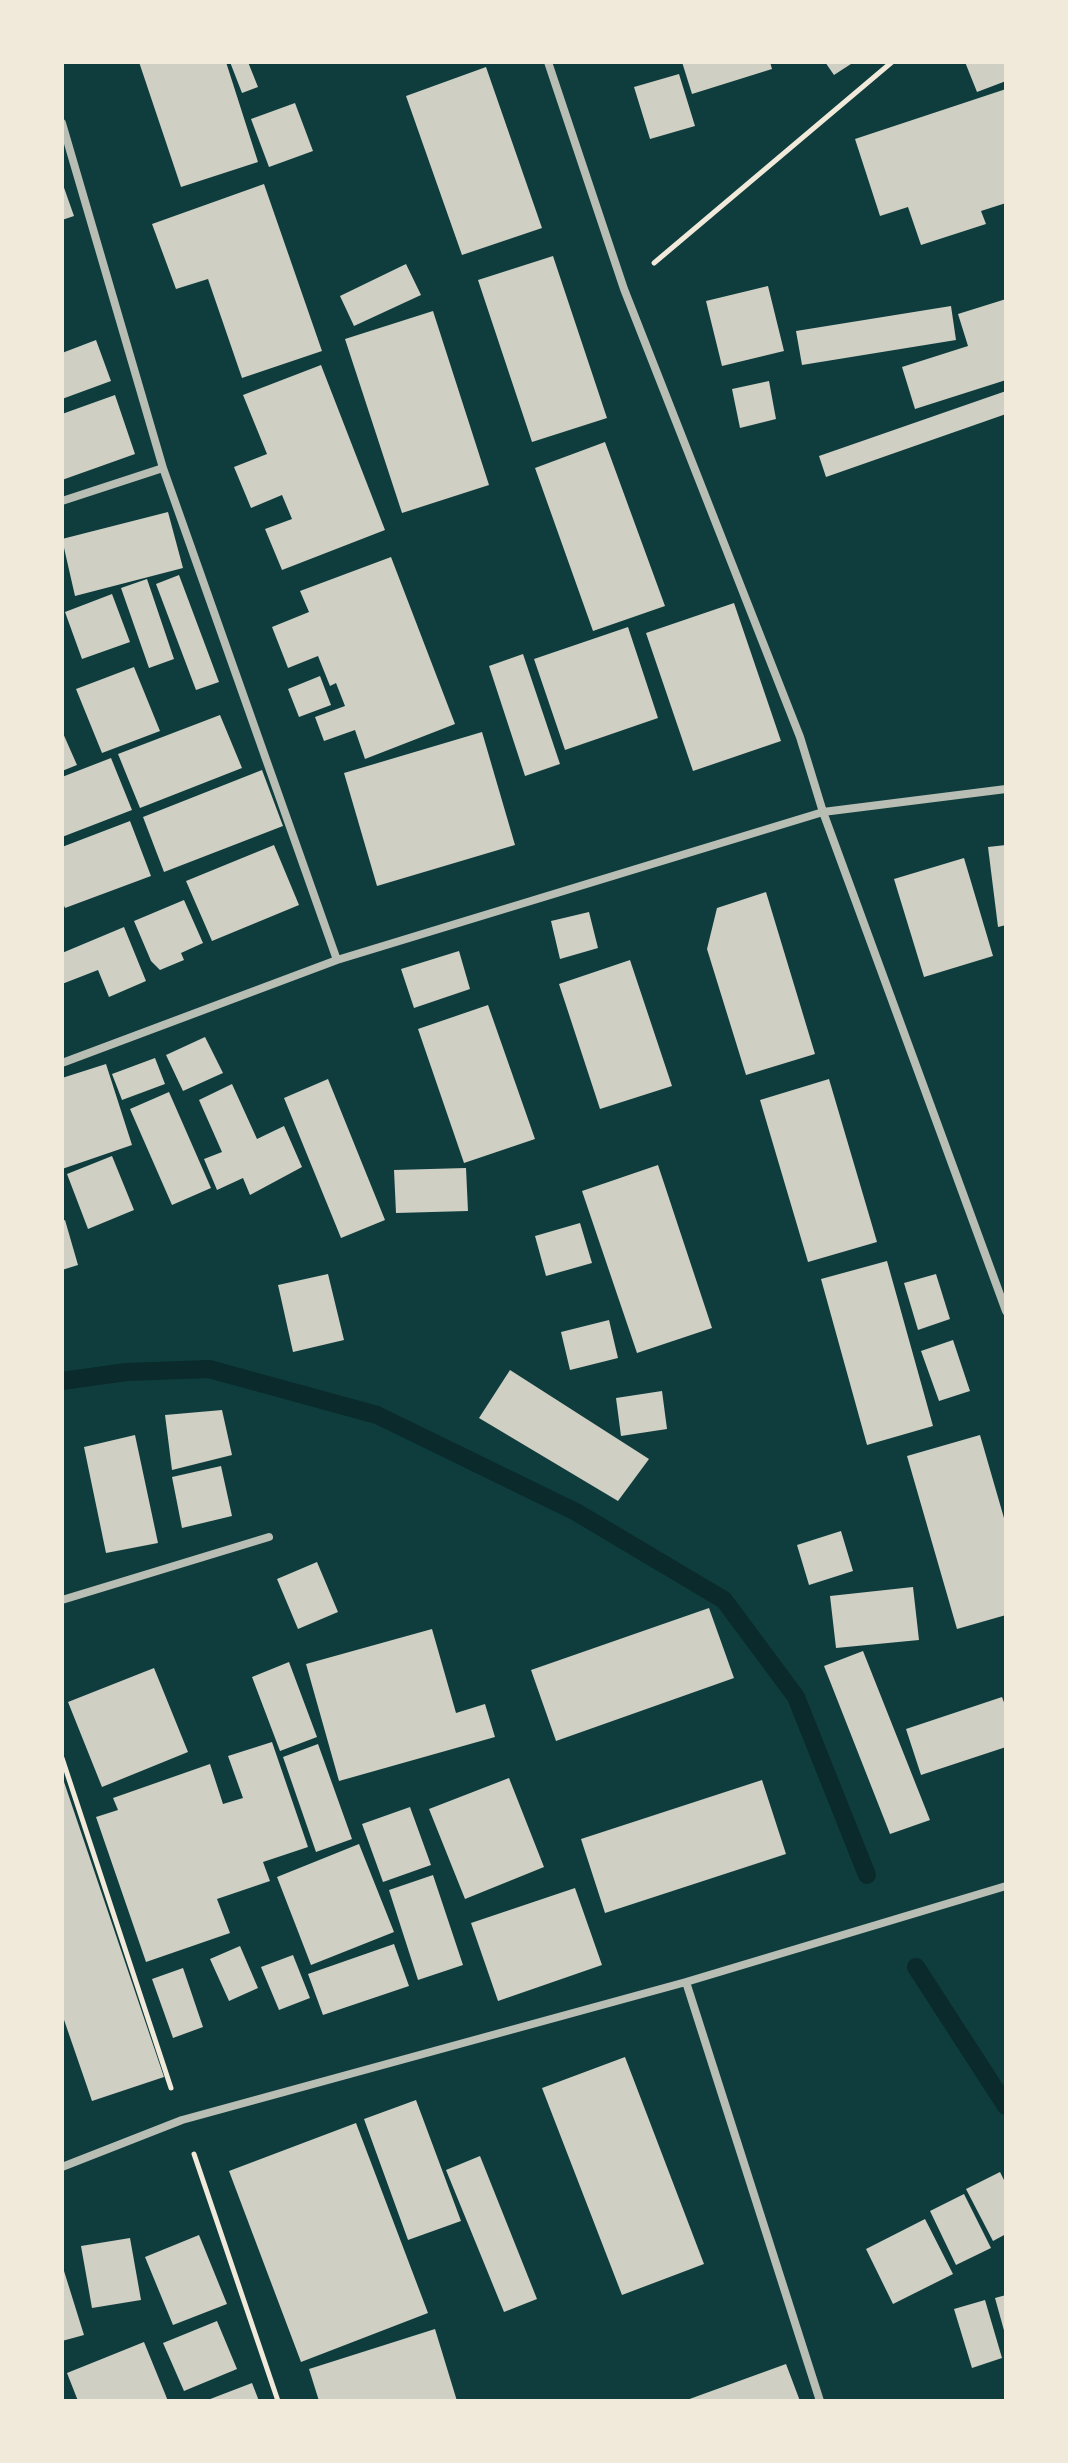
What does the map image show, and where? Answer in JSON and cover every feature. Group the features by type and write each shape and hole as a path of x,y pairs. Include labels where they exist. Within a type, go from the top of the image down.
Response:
{"street":[{"path":"548,62 624,289 800,737 823,812 1006,1311"},
{"path":"62,123 163,468 337,960"},
{"path":"62,501 163,468"},
{"path":"62,1063 337,960 823,812 1006,789"},
{"path":"62,1600 269,1537"},
{"path":"62,2167 182,2120 686,1982 1006,1886"},
{"path":"686,1982 820,2401"}],"path":[{"path":"624,289 892,62"},
{"path":"62,1758 278,2401"}],"building":[{"path":"139,62 226,62 258,162 181,187"},
{"path":"230,62 248,62 258,87 242,93"},
{"path":"682,62 770,62 772,69 692,94"},
{"path":"825,62 854,62 834,75"},
{"path":"965,62 1006,62 1006,81 977,92"},
{"path":"486,67 542,228 462,255 406,96"},
{"path":"679,74 695,126 650,139 634,87"},
{"path":"1006,89 1006,203 981,211 986,224 921,245 908,207 880,216 855,139"},
{"path":"295,103 313,151 269,167 251,119"},
{"path":"62,182 74,216 62,220"},
{"path":"264,184 322,351 242,378 208,279 176,289 152,224"},
{"path":"553,256 607,418 532,442 478,280"},
{"path":"406,264 421,295 354,326 340,296"},
{"path":"768,286 784,351 722,366 706,301"},
{"path":"1006,299 1006,380 915,409 902,367 968,346 958,314"},
{"path":"951,306 956,340 802,365 796,331"},
{"path":"433,311 489,485 402,513 345,339"},
{"path":"96,340 111,381 62,399 62,353"},
{"path":"321,365 385,530 282,570 265,529 292,519 282,495 251,508 234,467 267,454 243,395"},
{"path":"769,381 776,419 740,428 732,389"},
{"path":"1006,391 1006,414 826,477 819,456"},
{"path":"115,395 135,454 62,480 62,414"},
{"path":"605,442 665,606 593,631 535,468"},
{"path":"168,512 183,568 75,596 62,539"},
{"path":"391,557 455,724 365,759 355,730 324,741 315,717 345,706 336,683 330,686 318,656 288,668 272,627 309,612 300,591"},
{"path":"179,575 219,682 196,690 156,584"},
{"path":"147,579 174,659 149,668 121,588"},
{"path":"112,594 130,642 82,659 65,612"},
{"path":"734,603 781,741 693,771 646,633"},
{"path":"628,627 658,718 565,750 534,659"},
{"path":"523,654 560,764 525,776 489,666"},
{"path":"134,667 160,731 102,753 76,689"},
{"path":"320,676 331,705 299,717 288,689"},
{"path":"220,715 242,768 140,808 118,754"},
{"path":"62,731 77,765 62,771"},
{"path":"482,732 515,845 377,886 344,773"},
{"path":"111,758 132,810 62,837 62,777"},
{"path":"262,770 283,826 164,872 143,817"},
{"path":"130,821 151,876 65,908 62,901 62,847"},
{"path":"274,845 299,905 212,941 186,881"},
{"path":"1006,845 1006,925 998,927 988,847"},
{"path":"964,858 993,956 924,977 894,879"},
{"path":"766,892 815,1054 746,1075 707,949 717,908"},
{"path":"184,900 203,943 181,953 184,960 160,970 151,961 134,921"},
{"path":"589,912 598,948 560,959 551,921"},
{"path":"124,927 146,981 109,997 98,970 62,984 62,953"},
{"path":"459,951 470,989 414,1008 401,969"},
{"path":"630,960 672,1086 600,1109 559,984"},
{"path":"488,1005 535,1139 464,1163 418,1029"},
{"path":"205,1037 223,1073 183,1091 166,1055"},
{"path":"155,1058 165,1084 122,1100 112,1074"},
{"path":"106,1064 132,1145 62,1169 62,1078"},
{"path":"328,1079 385,1220 341,1238 284,1098"},
{"path":"829,1079 877,1242 808,1262 760,1100"},
{"path":"232,1084 257,1139 284,1126 302,1167 250,1195 243,1178 217,1190 204,1159 222,1152 199,1100"},
{"path":"169,1092 211,1188 172,1205 130,1109"},
{"path":"112,1156 134,1210 88,1229 67,1174"},
{"path":"658,1165 712,1328 637,1353 582,1191"},
{"path":"466,1168 468,1211 396,1213 394,1170"},
{"path":"65,1220 78,1265 62,1270 62,1221"},
{"path":"580,1223 592,1263 546,1276 535,1236"},
{"path":"887,1261 933,1426 867,1445 821,1279"},
{"path":"328,1274 344,1340 293,1352 278,1285"},
{"path":"936,1274 950,1319 918,1330 904,1283"},
{"path":"609,1320 618,1358 570,1370 561,1332"},
{"path":"953,1340 970,1391 939,1401 921,1351"},
{"path":"510,1370 649,1459 618,1501 479,1418"},
{"path":"662,1391 667,1429 621,1436 616,1398"},
{"path":"222,1410 232,1455 172,1470 165,1415"},
{"path":"135,1435 158,1543 106,1553 84,1447"},
{"path":"980,1435 1006,1525 1006,1615 957,1629 907,1456"},
{"path":"221,1466 232,1516 182,1528 172,1477"},
{"path":"841,1531 853,1571 809,1585 797,1545"},
{"path":"317,1562 338,1612 298,1629 277,1579"},
{"path":"913,1587 919,1640 836,1648 830,1596"},
{"path":"709,1608 734,1678 556,1741 531,1670"},
{"path":"432,1629 456,1713 485,1704 495,1737 339,1781 306,1664"},
{"path":"863,1651 930,1820 890,1834 824,1666"},
{"path":"289,1662 317,1737 280,1751 252,1677"},
{"path":"154,1668 188,1752 102,1787 68,1702"},
{"path":"1002,1697 1006,1708 1006,1747 921,1775 906,1729"},
{"path":"272,1742 308,1847 263,1862 270,1881 217,1899 230,1933 146,1962 96,1817 118,1810 113,1798 210,1764 223,1804 243,1798 228,1756"},
{"path":"318,1744 352,1839 316,1852 283,1757"},
{"path":"509,1778 544,1867 465,1899 429,1809"},
{"path":"63,1779 164,2077 92,2101 62,2014"},
{"path":"762,1780 786,1854 605,1913 581,1839"},
{"path":"410,1807 431,1865 383,1882 362,1824"},
{"path":"359,1844 394,1932 311,1965 277,1877"},
{"path":"433,1875 463,1965 418,1980 389,1890"},
{"path":"575,1888 602,1965 498,2001 471,1923"},
{"path":"394,1944 409,1986 323,2015 308,1974"},
{"path":"240,1946 258,1988 229,2001 210,1959"},
{"path":"293,1955 310,1998 279,2010 261,1967"},
{"path":"183,1968 203,2027 173,2038 152,1979"},
{"path":"625,2057 704,2264 622,2295 542,2088"},
{"path":"416,2100 461,2221 408,2240 364,2119"},
{"path":"356,2123 428,2313 301,2362 229,2171"},
{"path":"480,2156 537,2299 504,2312 446,2170"},
{"path":"1000,2172 1006,2184 1006,2234 993,2241 966,2189"},
{"path":"964,2194 991,2248 956,2265 930,2211"},
{"path":"925,2219 953,2274 893,2304 866,2249"},
{"path":"199,2235 227,2304 173,2325 145,2257"},
{"path":"130,2238 141,2300 92,2308 81,2246"},
{"path":"62,2272 84,2335 62,2341"},
{"path":"1006,2295 1006,2334 1005,2334 995,2298"},
{"path":"985,2300 1002,2358 972,2368 954,2309"},
{"path":"217,2321 237,2369 184,2391 163,2343"},
{"path":"435,2329 457,2401 319,2401 309,2369"},
{"path":"144,2342 168,2401 78,2401 67,2373"},
{"path":"786,2364 800,2401 684,2401"},
{"path":"252,2383 259,2401 205,2401"}],"waterway":[{"path":"62,1381 126,1372 209,1369 377,1415 576,1512 724,1600 796,1697 867,1875"},
{"path":"916,1967 1006,2106"}]}
